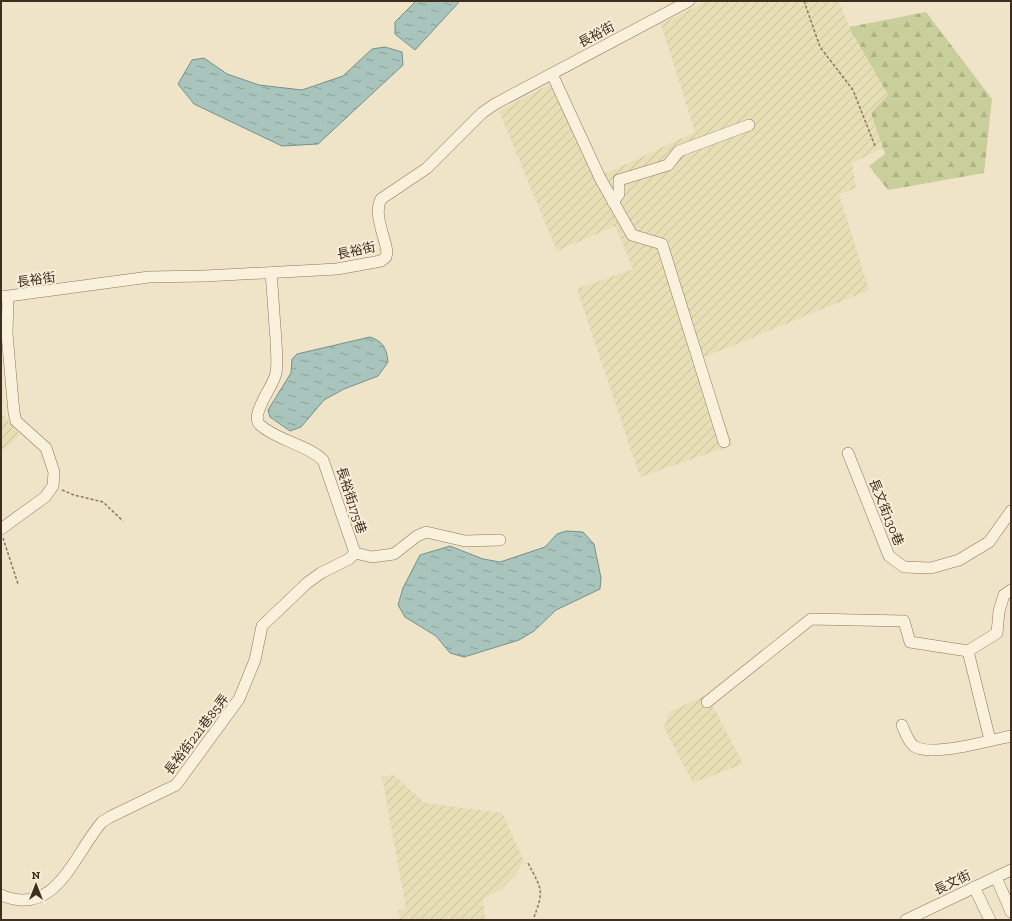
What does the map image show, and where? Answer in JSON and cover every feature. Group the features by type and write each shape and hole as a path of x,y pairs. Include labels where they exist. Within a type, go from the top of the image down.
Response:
{"street":[{"name":"長裕街","path":"4,297 149,277 272,273 336,269 382,261 386,257 387,252 378,212 378,205 381,199 427,168 482,113 689,1"},
{"path":"552,74 600,178 632,235 662,244 724,442"},
{"path":"613,202 619,194 619,180 668,165 679,152 749,125"},
{"name":"長裕街175巷","path":"272,273 276,373 274,382 257,412 256,419 259,424 288,442 319,456 323,460 355,553 372,557 394,554 417,536 426,532 465,542 500,540"},
{"path":"2,533 45,497 53,486 54,472 46,448 16,421 6,334 4,297"},
{"name":"長文街130巷","path":"848,453 889,556 904,567 931,568 959,560 989,542 1011,511"},
{"name":"長裕街221巷85弄","path":"1,895 18,900 35,899 45,895 62,879 102,822 176,785 239,699 255,660 262,626 307,583 322,573 349,559 355,553"},
{"path":"707,702 812,619 904,621 910,642 968,651 996,634 999,611 1004,594 1011,590"},
{"path":"968,651 990,740"},
{"path":"902,725 911,743 915,747 925,750 940,751 1011,736"},
{"name":"長文街","path":"906,920 1011,870"},
{"path":"996,877 1011,912"},
{"path":"974,887 990,920"}],"path":[{"path":"804,1 820,47 853,90 875,146"},
{"path":"53,486 74,495 103,502 123,521"},
{"path":"2,533 18,584"},
{"path":"528,863 541,887 540,902 533,920"}],"shaded area":[{"path":"707,1 839,1 849,27 888,96 871,113 883,148 852,163 856,188 839,194 869,290 702,358 733,445 640,477 577,289 633,269 615,226 557,251 499,111 550,84 596,178 695,132 661,24"},
{"path":"4,416 20,435 1,452 1,417"},
{"path":"707,695 743,764 693,783 664,728 669,712"},
{"path":"394,775 425,803 502,813 524,861 515,875 501,889 483,899 485,920 400,920 398,911 406,908 382,777"}],"green space":[{"path":"926,12 992,99 984,173 888,190 869,166 885,154 871,113 888,95 849,27"}],"water":[{"path":"416,1 460,1 415,50 395,34 395,22"},
{"path":"385,47 402,52 403,65 318,144 282,146 194,104 178,84 192,60 204,58 227,74 259,85 302,90 343,76 372,49"},
{"path":"370,337 384,346 387,357 388,362 378,376 344,389 324,400 301,427 290,431 270,417 268,410 291,373 292,359 297,354"},
{"path":"566,531 583,532 594,544 601,578 600,589 556,610 534,631 519,640 464,657 450,653 436,636 405,617 398,605 403,588 420,555 450,546 483,559 500,562 545,547 557,534"}]}
